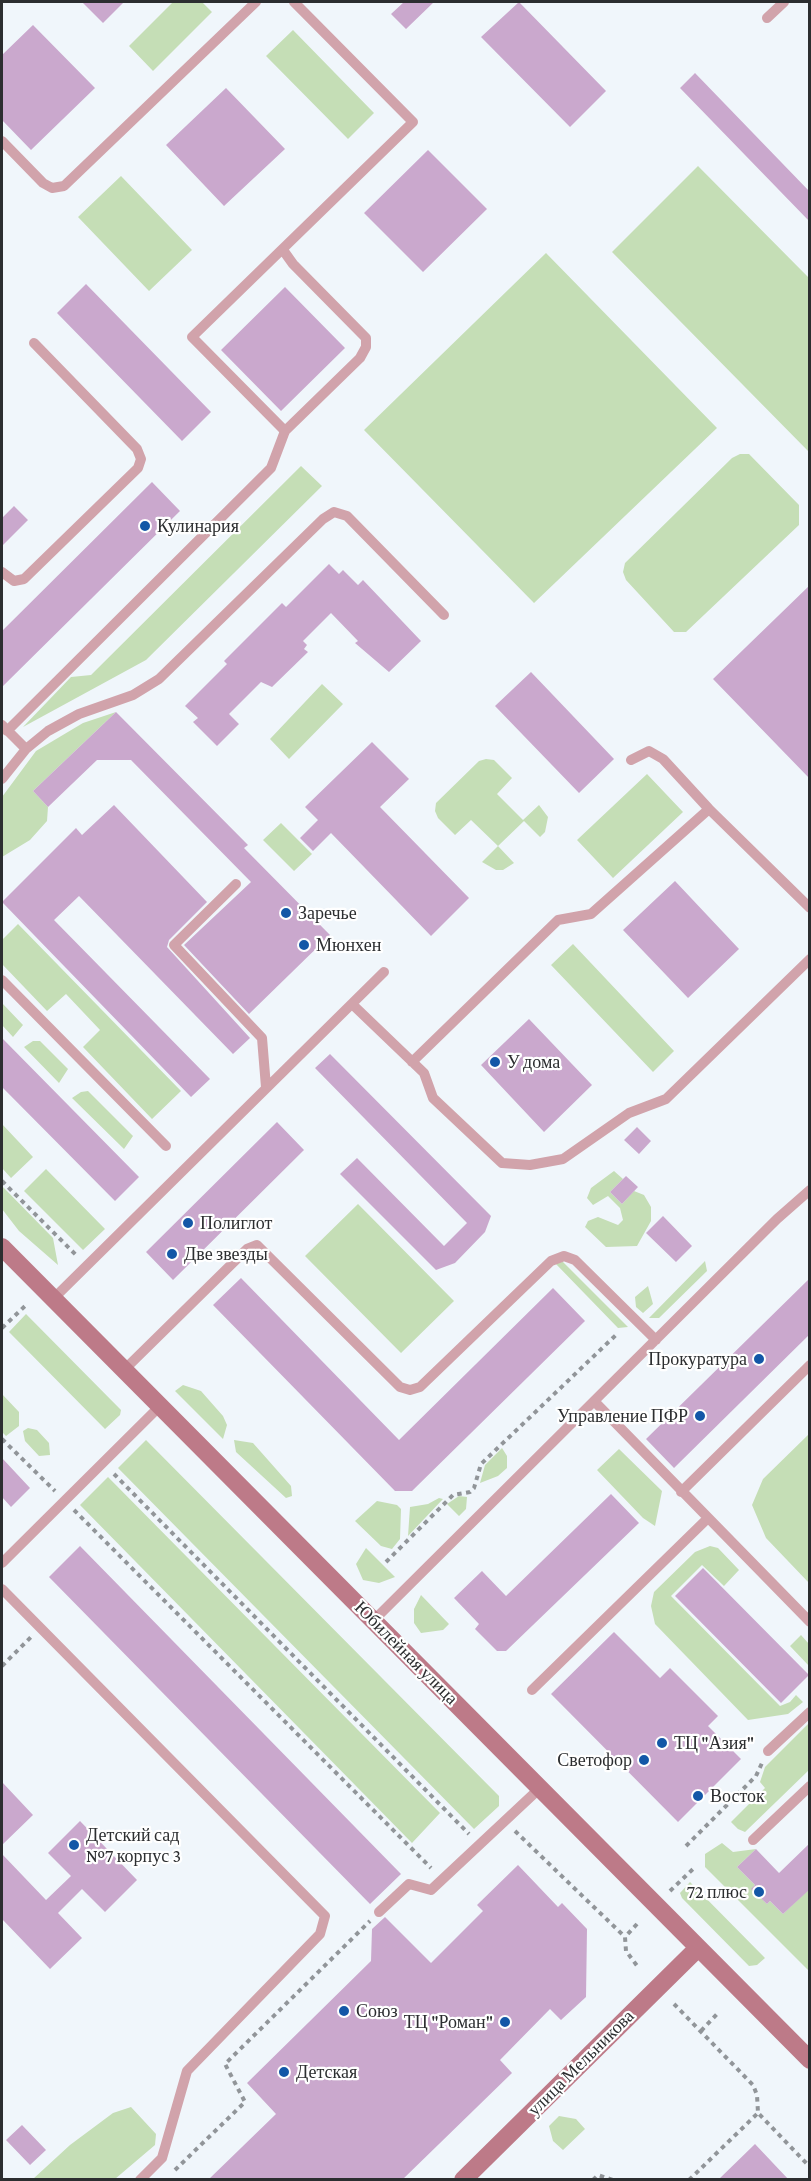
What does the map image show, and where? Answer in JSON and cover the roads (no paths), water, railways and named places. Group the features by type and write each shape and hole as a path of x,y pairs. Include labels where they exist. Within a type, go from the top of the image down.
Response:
{"main road":[{"name":"Юбилейная улица","path":"2,1247 810,2060"},
{"name":"улица Мельникова","path":"463,2180 698,1948"}],"lane":[{"path":"2,141 43,183 52,188 64,186 255,2"},
{"path":"285,431 192,337 413,122 294,2"},
{"path":"767,18 784,2"},
{"path":"26,749 4,728 271,468 285,431 360,358 366,347 366,339 292,264 283,250"},
{"path":"2,572 14,581 24,579 138,468 141,459 137,449 34,344"},
{"path":"2,779 26,749 48,730 79,714 133,695 159,679 322,519 334,512 347,516 444,615"},
{"path":"631,760 649,751 663,759 709,809 810,908"},
{"path":"412,1062 558,920 591,914 709,809"},
{"path":"236,884 174,945 262,1038 266,1087"},
{"path":"352,1004 424,1074 433,1098 502,1163 530,1165 563,1159 629,1113 666,1099 810,959"},
{"path":"53,1299 384,972"},
{"path":"2,980 166,1146"},
{"path":"373,1621 810,1190"},
{"path":"124,1370 247,1249 257,1245 400,1387 410,1390 420,1387 551,1261 564,1256 575,1260 656,1340"},
{"path":"681,1492 810,1365"},
{"path":"594,1401 810,1622"},
{"path":"2,1563 160,1406"},
{"path":"532,1690 708,1519"},
{"path":"2,1589 324,1916 320,1934 187,2071 162,2158 140,2180"},
{"path":"768,1751 810,1712"},
{"path":"753,1840 810,1785"},
{"path":"379,1912 409,1884 431,1890 540,1788"}],"place":[{"name":"Кулинария","path":"145,526"},
{"name":"Заречье","path":"286,913"},
{"name":"Мюнхен","path":"304,945"},
{"name":"У дома","path":"495,1062"},
{"name":"Полиглот","path":"188,1223"},
{"name":"Две звезды","path":"172,1254"},
{"name":"Прокуратура","path":"759,1359"},
{"name":"Управление ПФР","path":"700,1416"},
{"name":"ТЦ \"Азия\"","path":"662,1743"},
{"name":"Светофор","path":"644,1760"},
{"name":"Восток","path":"698,1796"},
{"name":"Детский сад №7 корпус 3","path":"74,1845"},
{"name":"72 плюс","path":"759,1892"},
{"name":"Союз","path":"344,2011"},
{"name":"ТЦ \"Роман\"","path":"505,2022"},
{"name":"Детская","path":"284,2072"}]}
